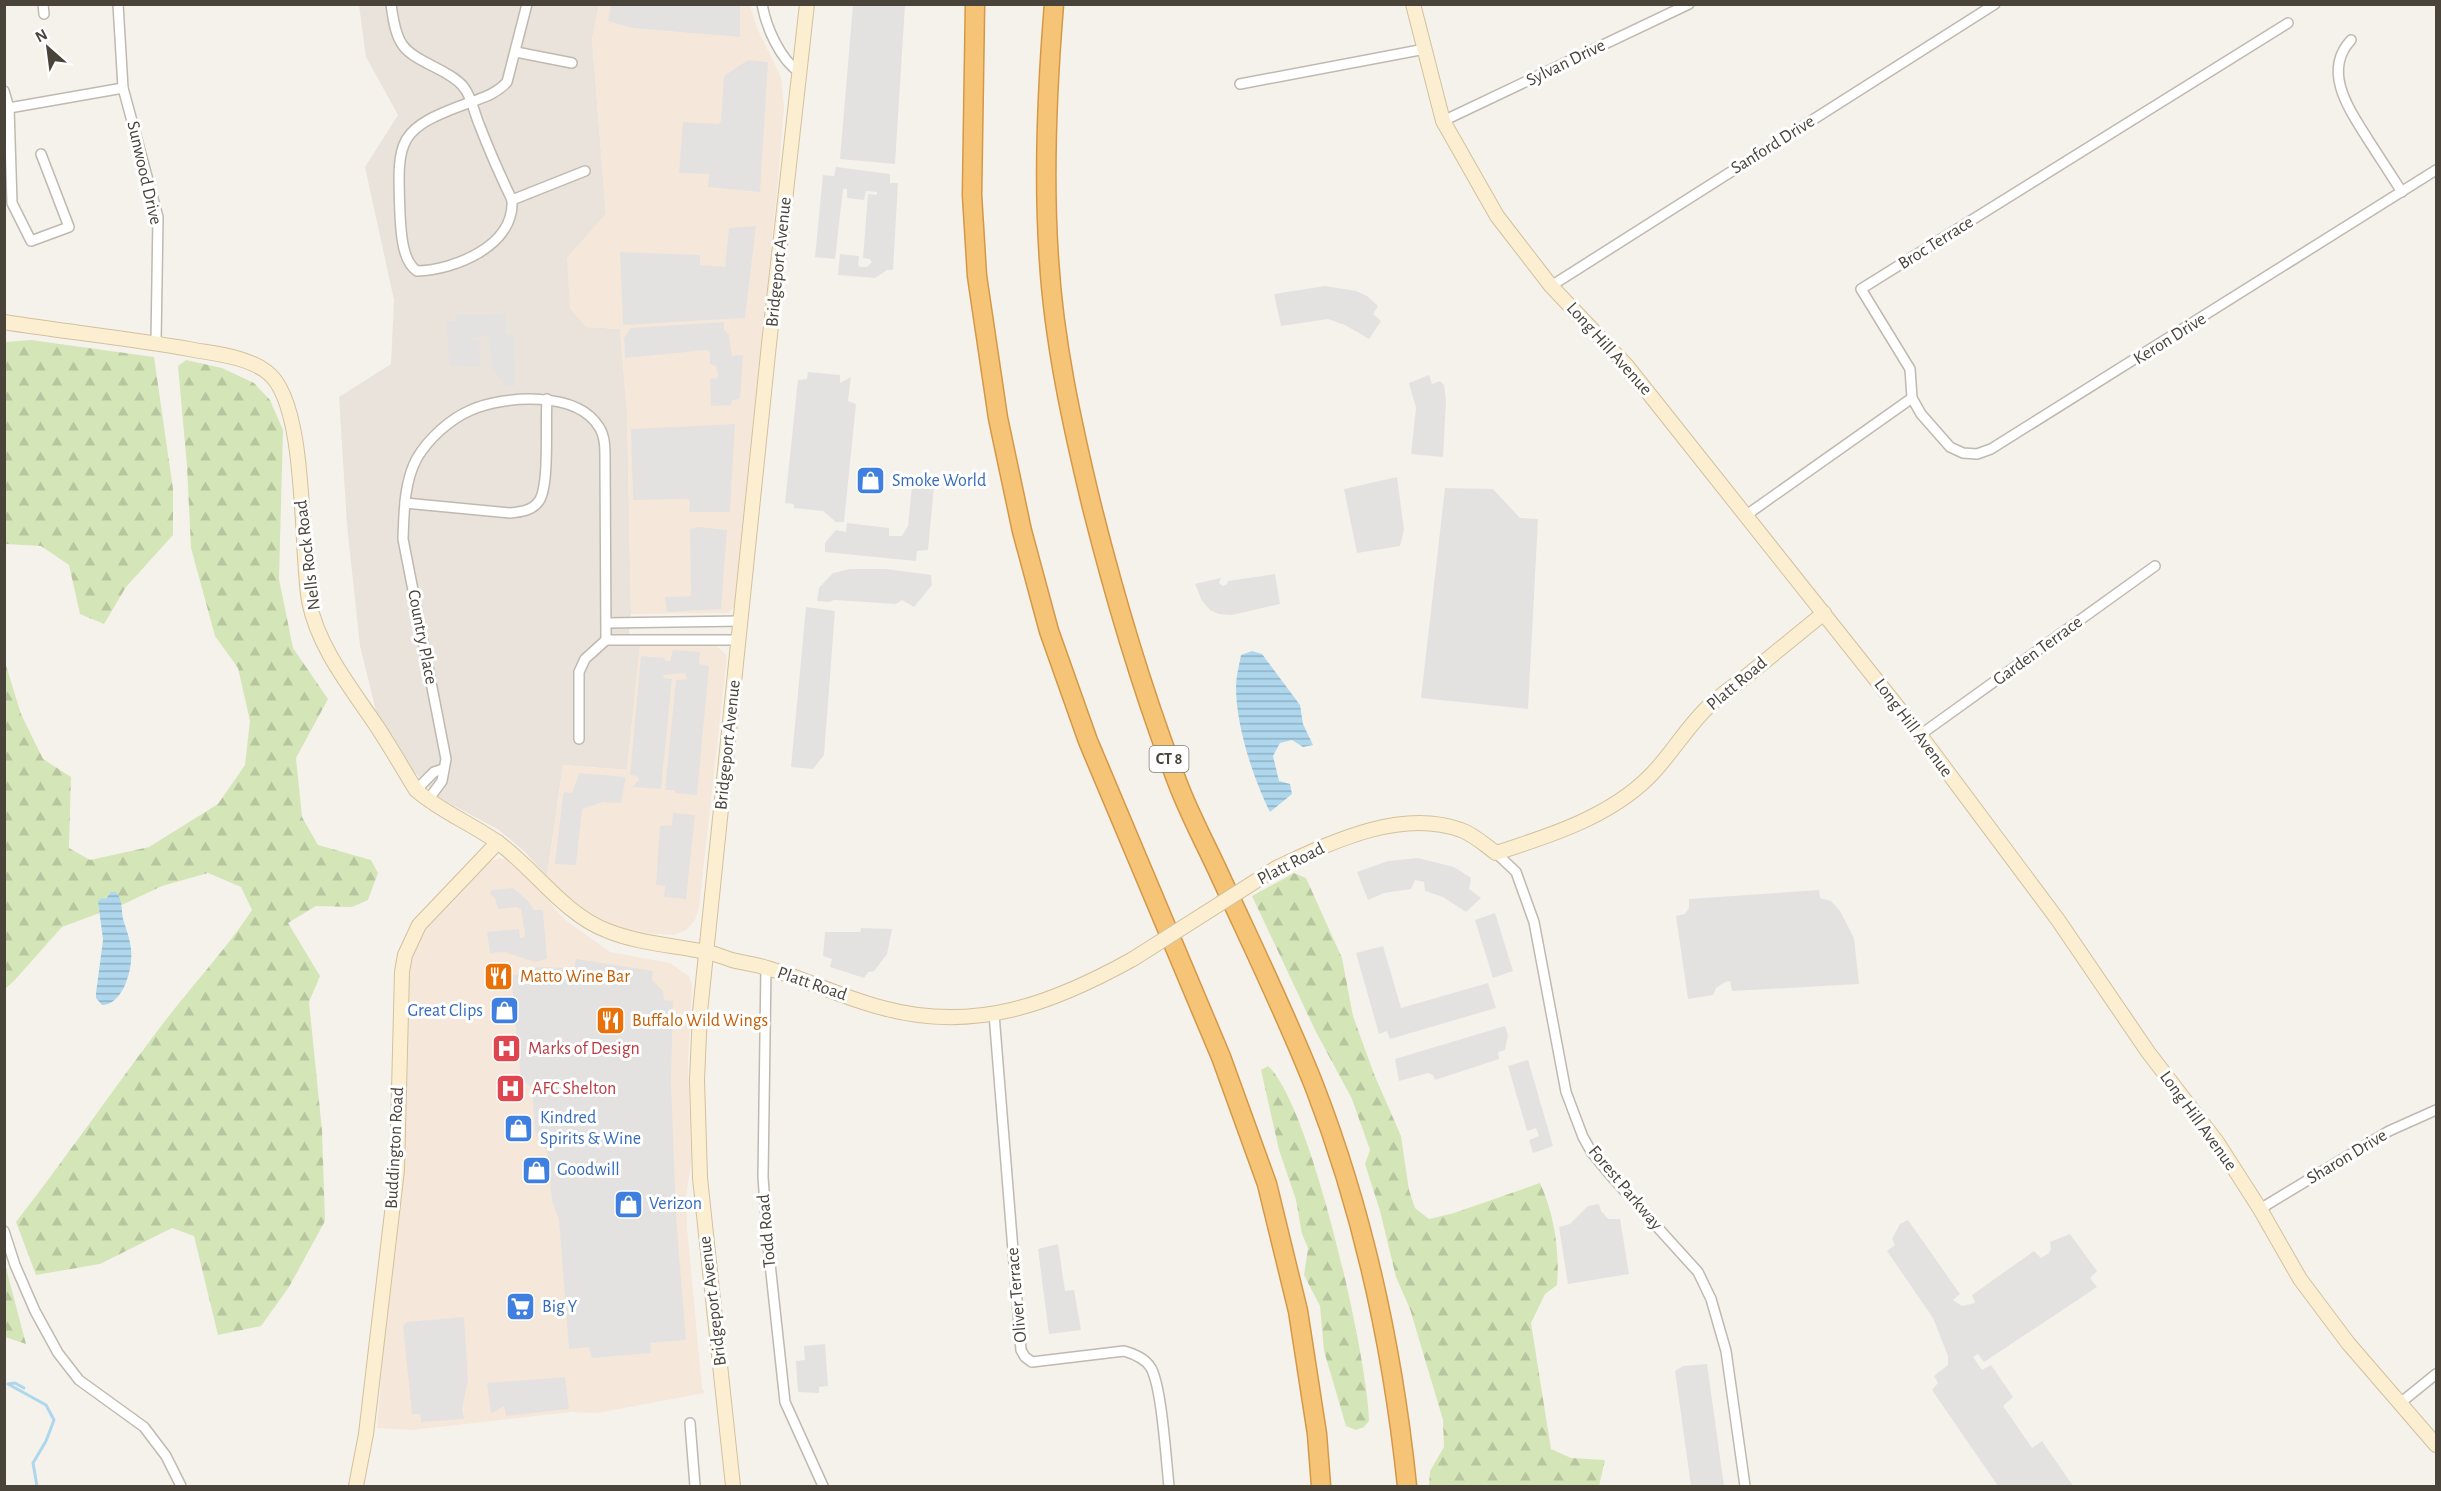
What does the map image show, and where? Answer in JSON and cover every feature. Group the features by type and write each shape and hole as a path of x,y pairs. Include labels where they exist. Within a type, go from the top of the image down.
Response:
{"highway":[{"path":"975,4 972,195 976,276 998,418 1022,531 1049,631 1088,741 1221,1057 1267,1184 1298,1311 1317,1434 1321,1486"},
{"name":"CT 8","path":"1054,4 1045,166 1048,249 1054,318 1075,438 1102,546 1132,651 1179,788 1260,962 1315,1088 1356,1206 1386,1341 1407,1486"}],"street":[{"name":"Sunwood Drive","path":"118,4 123,88 158,217 156,343"},
{"path":"391,4 400,45 414,57 458,80 471,102 513,207 505,228 479,253 445,267 428,271 417,271 410,267 400,220 401,151 410,132 419,124 471,102 500,90 507,82 527,4"},
{"path":"762,4 767,23 789,64 799,72"},
{"name":"Bridgeport Avenue","path":"733,1486 700,1178 697,1080 705,951 807,4"},
{"name":"Long Hill Avenue","path":"1413,4 1443,121 1497,216 1551,286 1627,366 1920,735 2058,920 2148,1052 2217,1142 2260,1209 2300,1280 2348,1343 2436,1445"},
{"name":"Sylvan Drive","path":"1443,121 1689,4"},
{"name":"Sanford Drive","path":"1551,286 1995,4"},
{"name":"Broc Terrace","path":"1912,398 1910,369 1861,290 2288,23"},
{"path":"2351,40 2340,57 2338,79 2340,90 2347,105 2402,192"},
{"path":"1240,84 1425,49"},
{"path":"516,52 572,63"},
{"path":"9,108 123,88"},
{"path":"4,91 9,108 12,203 31,241 69,227 41,154"},
{"name":"Keron Drive","path":"1912,398 1921,414 1950,447 1963,453 1977,454 1991,449 2436,170"},
{"path":"512,200 585,171"},
{"name":"Nells Rock Road","path":"4,322 156,343 249,362 269,373 290,413 297,446 308,593 317,626 328,653 416,790 428,800 498,842 526,864 556,895 590,922 606,931 634,939 705,951"},
{"path":"1745,516 1912,398"},
{"path":"405,503 510,513 522,512 534,506 543,492 545,476 547,399"},
{"name":"Country Place","path":"428,800 442,781 446,759 404,539 405,503 409,476 418,456 453,420 489,404 547,399 585,412 600,429 604,441 606,640"},
{"name":"Garden Terrace","path":"1920,735 2156,566"},
{"name":"Platt Road","path":"705,951 733,961 766,968 872,1005 925,1018 994,1014 1027,1007 1081,987 1132,959 1278,867 1336,842 1386,827 1415,823 1433,824 1462,830 1496,853 1598,814 1624,799 1648,778 1670,754 1687,728 1712,702 1824,613"},
{"path":"607,623 742,621"},
{"path":"579,739 579,672 585,659 606,640 740,639"},
{"path":"416,790 434,772 443,769"},
{"name":"Buddington Road","path":"356,1486 366,1434 397,1170 402,972 405,954 419,925 498,842"},
{"name":"Forest Parkway","path":"1496,853 1516,872 1534,922 1566,1092 1583,1137 1592,1153 1611,1176 1698,1272 1710,1299 1726,1351 1745,1486"},
{"name":"Todd Road","path":"766,968 762,1148 768,1245 785,1402 823,1486"},
{"name":"Oliver Terrace","path":"994,1014 1021,1350 1032,1362 1124,1351 1138,1355 1150,1366 1156,1384 1169,1486"},
{"name":"Sharon Drive","path":"2260,1209 2390,1131 2436,1110"},
{"path":"4,1231 15,1265 35,1311 58,1353 79,1380 144,1427 166,1456 181,1486"},
{"path":"2399,1404 2436,1374"},
{"path":"690,1423 695,1486"}],"shaded area":[{"path":"359,5 599,5 592,39 606,214 567,258 586,327 620,329 627,413 631,614 629,633 640,646 627,770 563,765 547,876 525,852 499,830 438,797 411,768 377,715 360,646 347,525 339,397 391,364 394,300 365,167 398,115 366,57"},
{"path":"599,5 750,5 757,28 781,77 784,107 777,191 734,607 728,613 631,614 627,413 620,329 586,327 570,309 567,258 606,214 592,39"},
{"path":"611,5 740,5 740,37 632,28 608,21"},
{"path":"853,5 905,5 895,164 840,159"},
{"path":"748,60 768,62 760,192 708,187 709,174 679,173 683,122 718,124 721,121 724,76"},
{"path":"836,167 890,174 890,183 898,183 893,270 887,270 875,278 838,275 840,254 859,256 858,265 860,267 867,267 872,262 870,259 863,258 868,194 877,195 877,192 866,191 864,200 847,198 847,189 843,189 835,259 815,257 823,175 834,176"},
{"path":"756,226 745,318 623,325 620,252 700,255 700,265 725,267 729,228"},
{"path":"1325,286 1356,291 1367,296 1378,306 1373,314 1381,321 1369,339 1345,325 1328,319 1281,326 1274,294"},
{"path":"506,314 506,334 514,334 515,386 505,386 492,367 489,336 471,338 479,340 480,367 450,365 446,322 455,321 456,315"},
{"path":"724,322 724,329 729,335 732,356 743,355 740,399 732,400 731,405 711,406 710,381 711,378 717,379 718,374 716,366 710,364 710,352 707,350 625,358 624,338 631,328"},
{"path":"808,372 840,375 840,383 851,377 848,401 856,404 844,522 836,522 823,511 794,508 794,504 785,503 798,380 807,379"},
{"path":"1429,375 1432,384 1440,381 1444,385 1446,401 1443,457 1411,454 1416,408 1409,383"},
{"path":"735,424 730,512 689,512 688,499 633,500 631,429"},
{"path":"1397,477 1404,530 1400,546 1357,553 1344,489"},
{"path":"912,486 934,486 928,550 917,551 916,561 825,552 825,543 836,530 846,532 847,523 889,528 889,536 902,536 908,526"},
{"path":"1445,488 1493,489 1520,518 1538,519 1528,709 1421,698"},
{"path":"698,527 727,530 721,609 667,612 665,597 691,596 690,529"},
{"path":"850,569 886,569 931,575 932,585 914,607 902,600 896,604 817,601 819,588 833,573"},
{"path":"1275,574 1280,604 1232,615 1219,614 1210,610 1202,601 1195,584 1221,578 1219,583 1223,586 1228,581"},
{"path":"806,607 835,611 824,755 813,769 791,767"},
{"path":"640,646 717,646 727,656 699,908 695,920 686,930 674,935 639,933 605,923 583,911 547,876 563,765 627,770"},
{"path":"673,650 700,652 699,664 709,666 697,795 665,790 676,680 687,679 685,673 663,675 664,678 672,679 661,789 632,787 639,780 637,776 630,775 641,656 664,658 670,661"},
{"path":"579,773 626,777 621,803 603,802 582,809 576,865 555,864 563,795 564,792 572,793"},
{"path":"673,813 695,815 686,899 664,897 665,886 656,885 660,826 672,825"},
{"path":"499,858 508,859 520,866 563,918 610,952 670,963 689,976 692,986 688,1062 691,1162 686,1198 687,1227 702,1388 705,1393 597,1413 571,1412 412,1430 377,1428 389,1276 399,1210 403,1162 408,970 417,937 488,862"},
{"path":"1418,858 1454,867 1471,878 1469,889 1481,898 1466,912 1443,897 1425,891 1424,882 1415,880 1411,889 1384,893 1368,900 1357,872 1388,861"},
{"path":"513,888 528,901 534,910 543,910 547,959 535,962 505,952 490,953 487,932 519,929 520,938 524,937 521,909 516,907 498,909 495,898 489,893 492,890"},
{"path":"1819,890 1820,898 1831,901 1840,911 1854,938 1859,984 1732,991 1730,981 1716,988 1713,995 1688,999 1676,916 1685,914 1689,908 1689,899"},
{"path":"1495,913 1513,971 1493,978 1475,920"},
{"path":"861,928 892,929 887,954 874,971 868,972 864,978 830,967 832,959 823,956 825,932 860,932"},
{"path":"1383,946 1401,1008 1488,983 1496,1008 1390,1039 1387,1031 1379,1034 1356,953"},
{"path":"576,959 653,971 652,980 663,991 664,1000 673,1001 671,1083 676,1216 686,1340 650,1343 651,1353 592,1358 589,1347 569,1349 559,1220 552,1201 547,1151 540,1143 535,1131 532,1087 521,1080 511,976 539,967 574,968"},
{"path":"1505,1026 1508,1035 1505,1050 1498,1052 1499,1059 1435,1080 1433,1075 1428,1073 1399,1081 1395,1059"},
{"path":"1528,1060 1553,1146 1533,1153 1529,1140 1539,1136 1536,1128 1527,1131 1508,1066"},
{"path":"1599,1204 1601,1211 1608,1219 1620,1219 1629,1274 1568,1284 1559,1227 1570,1224 1588,1206"},
{"path":"1908,1220 1960,1294 1953,1300 1962,1306 1975,1303 1972,1295 2034,1251 2041,1258 2049,1253 2050,1242 2070,1234 2097,1271 2090,1278 2097,1287 1984,1362 1978,1354 1973,1357 1982,1370 1991,1365 2013,1397 2003,1406 2032,1448 2042,1441 2073,1486 1998,1486 1932,1390 1938,1383 1934,1376 1948,1365 1948,1356 1933,1318 1887,1251 1895,1245 1892,1239 1900,1224"},
{"path":"1058,1244 1065,1291 1074,1290 1081,1330 1049,1334 1038,1249"},
{"path":"464,1317 468,1380 462,1409 464,1419 421,1422 420,1414 412,1414 403,1326 407,1322"},
{"path":"825,1344 828,1386 819,1387 819,1393 798,1392 796,1361 805,1360 804,1346"},
{"path":"1707,1364 1724,1486 1691,1486 1675,1371 1683,1366"},
{"path":"565,1377 569,1409 506,1416 504,1406 491,1414 487,1383"}],"green space":[{"path":"31,340 154,357 173,489 173,535 126,587 104,624 80,614 69,565 41,546 5,544 5,342"},
{"path":"186,360 222,368 254,383 270,400 283,430 279,579 293,648 328,699 296,758 302,817 318,845 371,860 378,873 368,900 352,907 316,906 288,923 320,976 309,1002 322,1130 325,1221 289,1287 261,1326 218,1335 194,1236 172,1228 100,1264 36,1275 16,1222 168,1017 252,910 241,887 208,873 162,886 124,904 62,927 5,989 4,659 21,714 43,759 71,777 69,848 90,860 149,847 218,804 245,765 250,721 238,668 215,636 191,548 187,466 178,366"},
{"path":"1294,873 1306,878 1342,958 1353,1016 1374,1074 1401,1136 1409,1190 1415,1208 1429,1219 1454,1213 1540,1183 1549,1207 1558,1259 1557,1285 1545,1294 1531,1323 1551,1449 1571,1458 1605,1460 1599,1486 1429,1486 1430,1471 1444,1447 1443,1420 1410,1309 1396,1277 1380,1211 1365,1164 1370,1150 1352,1099 1315,1030 1252,896"},
{"path":"1268,1066 1285,1090 1302,1129 1319,1179 1348,1291 1359,1345 1369,1421 1364,1427 1356,1430 1346,1426 1324,1351 1320,1306 1304,1275 1308,1248 1302,1234 1296,1200 1279,1150 1261,1070"},
{"path":"5,1264 26,1344 5,1337"}],"water":[{"path":"1252,651 1262,654 1300,705 1303,724 1313,745 1303,747 1292,740 1280,743 1273,756 1279,781 1290,784 1292,794 1270,812 1242,735 1237,702 1236,683 1241,655"},
{"path":"111,892 116,892 121,901 131,961 123,989 109,1004 102,1005 96,998 103,940 98,901 102,898 106,899"}],"waterway":[{"path":"24,1388 15,1383 8,1384 46,1405 54,1420 46,1441 33,1463 37,1486"}],"place":[{"name":"Smoke World","path":"871,481"},
{"name":"Matto Wine Bar","path":"499,977"},
{"name":"Great Clips","path":"504,1011"},
{"name":"Buffalo Wild Wings","path":"611,1021"},
{"name":"Marks of Design","path":"507,1049"},
{"name":"AFC Shelton","path":"511,1089"},
{"name":"Kindred Spirits & Wine","path":"519,1128"},
{"name":"Goodwill","path":"536,1170"},
{"name":"Verizon","path":"628,1204"},
{"name":"Big Y","path":"521,1307"}]}
